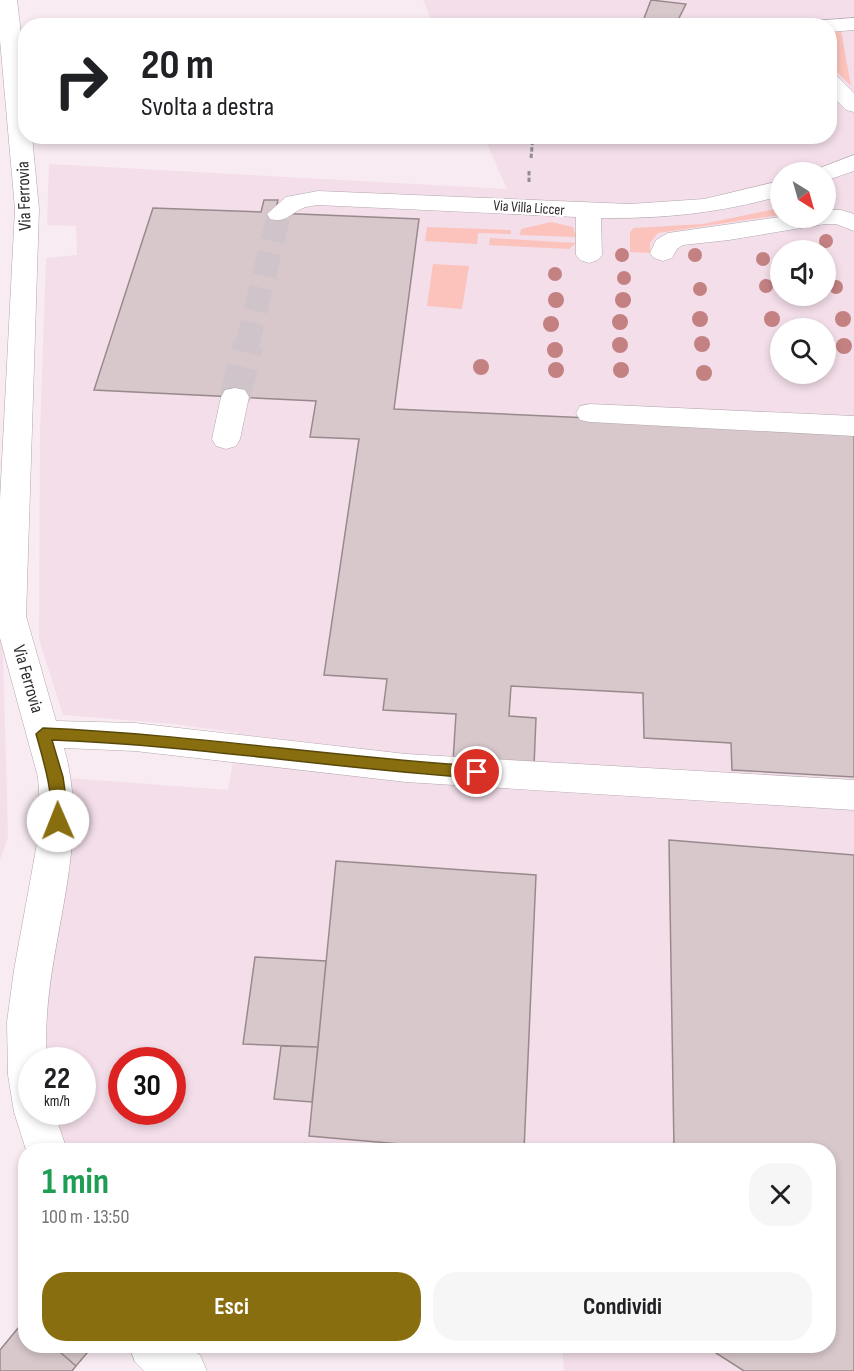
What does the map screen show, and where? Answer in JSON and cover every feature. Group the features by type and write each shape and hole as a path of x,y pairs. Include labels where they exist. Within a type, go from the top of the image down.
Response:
{"street":[{"name":"Via Ferrovia","path":"6,18 18,127"},
{"path":"837,25 854,24"},
{"path":"837,89 854,105"},
{"name":"Via Ferrovia","path":"20,144 27,209 5,616 43,734 55,777 59,805 57,838 30,984 26,1047"},
{"path":"836,169 854,162"},
{"path":"836,181 854,182"},
{"name":"Via Villa Liccer","path":"279,213 295,202 318,198 588,212 678,211 752,197 770,191"},
{"path":"588,212 589,255"},
{"path":"836,217 842,217 854,224"},
{"path":"663,253 666,245 677,238 770,225"},
{"path":"226,439 235,397"},
{"path":"590,413 854,426"},
{"path":"43,734 135,737 406,768 854,795"},
{"path":"38,1125 43,1143"},
{"path":"157,1353 184,1371"}],"path":[{"path":"531,158 532,144"}],"shaded area":[{"path":"423,0 854,0 854,1371 564,1371 563,1353 836,1353 836,1143 42,1143 36,1125 96,1125 96,1047 33,1047 55,777 228,790 238,733 175,724 63,715 39,639 40,433 46,258 77,255 76,226 47,225 49,164 507,189 487,144 837,144 837,18 431,18"},
{"path":"837,30 841,30 851,86 837,72"},
{"path":"770,210 770,216 658,233 650,243 650,253 630,252 630,232 634,228 703,224"},
{"path":"551,222 573,227 576,237 520,235 521,229"},
{"path":"427,227 511,230 511,234 478,233 477,244 425,241"},
{"path":"490,238 576,243 569,249 489,245"},
{"path":"433,264 469,266 462,309 427,306"},
{"path":"0,545 8,837 0,860"}],"building":[{"path":"651,0 686,4 679,18 644,18"},
{"path":"264,200 278,200 275,213 419,219 394,409 854,430 854,777 732,770 731,743 644,738 643,693 511,686 509,716 536,718 534,766 453,761 456,714 383,710 387,679 324,675 359,439 310,437 316,401 94,390 153,208 261,212"},
{"path":"669,840 854,855 854,1371 744,1371 716,1353 836,1353 836,1143 674,1143"},
{"path":"336,861 536,875 524,1143 388,1143 309,1136"},
{"path":"255,957 326,961 318,1047 243,1044"},
{"path":"281,1046 318,1047 312,1102 274,1099"},
{"path":"18,1328 18,1353 61,1353 76,1366 72,1371 0,1371 0,1350"},
{"path":"61,1353 87,1353 76,1366"}],"tunnel":[{"path":"247,346 279,214"},
{"path":"235,397 248,345"}],"route":[{"path":"58,821 59,805 55,777 43,734 135,737 406,768 477,772"}]}
